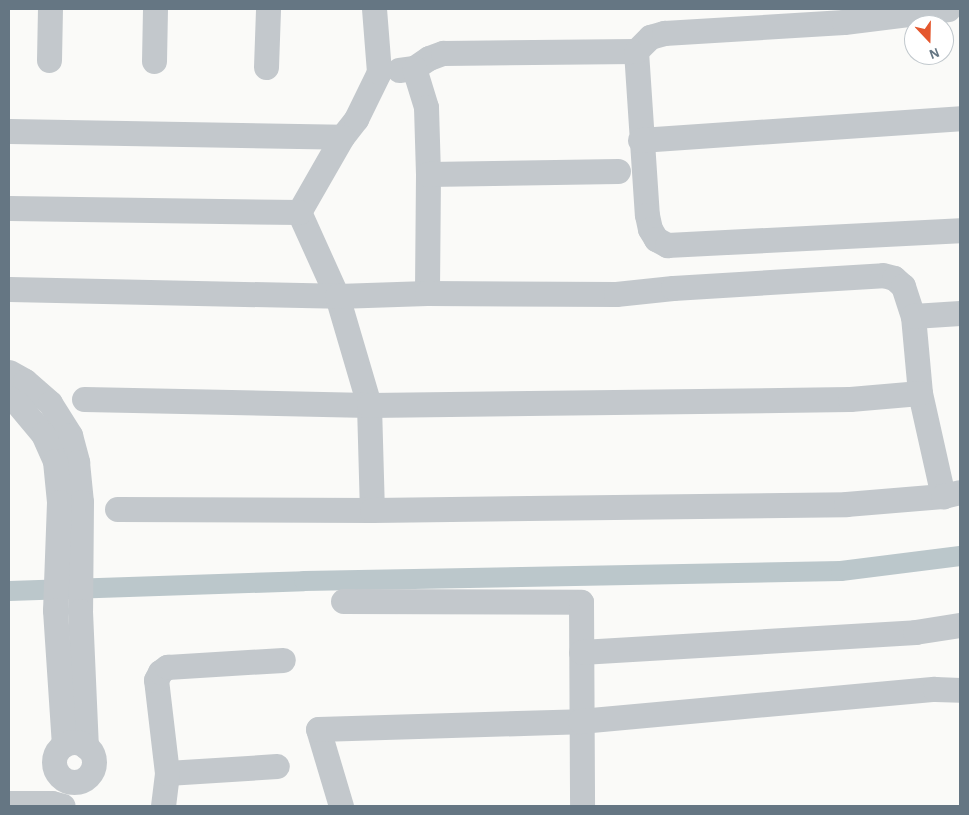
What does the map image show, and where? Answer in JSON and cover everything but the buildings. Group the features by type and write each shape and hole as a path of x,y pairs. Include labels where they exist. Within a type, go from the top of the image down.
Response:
{"street":[{"path":"49,60 50,9"},
{"path":"154,61 155,9"},
{"path":"266,67 268,9"},
{"path":"299,212 342,137 356,119 379,72 374,9"},
{"path":"379,72 414,68 429,58 443,54 636,51 650,37 664,33 844,15 948,9"},
{"path":"636,51 640,140 650,229 656,239 667,245 960,230"},
{"path":"414,68 426,107 428,174 427,294"},
{"path":"640,140 960,118"},
{"path":"9,131 342,137"},
{"path":"428,174 618,171"},
{"path":"9,208 299,212"},
{"path":"299,212 337,296 369,405 372,510"},
{"path":"9,289 337,296 616,294 673,288 883,275 894,278 903,286 913,316 920,393 952,494 846,504 372,510 117,510"},
{"path":"913,316 960,313"},
{"path":"9,372 25,380 50,403 70,435 77,462 55,573 55,610 75,746"},
{"path":"84,399 369,405 850,399 920,393"},
{"path":"9,398 17,402 43,434 70,502 80,572 75,746"},
{"path":"343,601 581,602 580,721 582,806"},
{"path":"581,652 915,632 960,625"},
{"path":"163,806 167,773 156,680 160,672 167,666 283,660"},
{"path":"341,806 318,729 580,721 935,689 960,690"},
{"path":"9,802 60,805 84,780 93,767 91,752 75,746 55,757 60,805"},
{"path":"167,773 277,766"},
{"path":"57,772 69,782 84,780"}],"waterway":[{"path":"9,591 304,581 841,571 960,556"}]}
